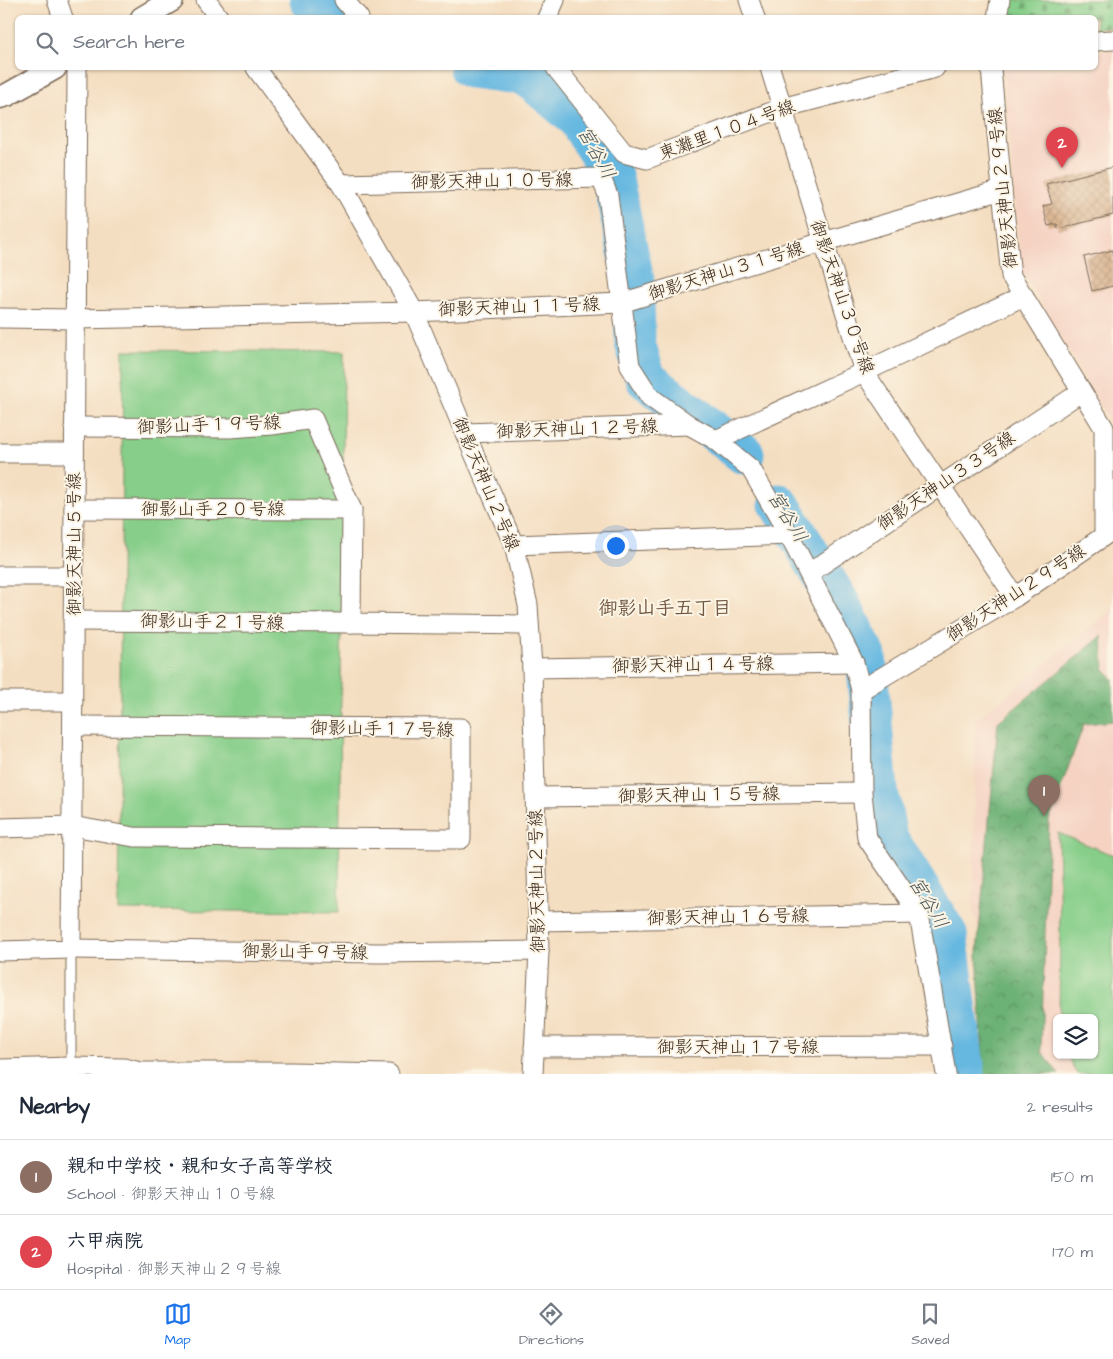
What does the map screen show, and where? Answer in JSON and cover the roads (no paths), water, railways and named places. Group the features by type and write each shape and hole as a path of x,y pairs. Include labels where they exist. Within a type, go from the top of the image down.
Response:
{"street":[{"path":"57,0 62,15"},
{"path":"147,15 172,0"},
{"path":"206,0 217,15"},
{"path":"344,0 356,15"},
{"path":"548,15 555,0"},
{"path":"749,0 754,15"},
{"path":"998,15 1000,0"},
{"path":"1098,41 1113,40"},
{"path":"0,97 51,70"},
{"name":"御影天神山５号線","path":"71,949 76,70"},
{"name":"御影天神山２号線","path":"257,70 341,184 414,312 514,544 528,605 532,668 539,951 533,1074"},
{"name":"東灘里１０４号線","path":"558,70 624,153 646,159 782,108 927,70"},
{"name":"御影天神山３０号線","path":"771,70 864,372 1015,597"},
{"name":"御影天神山２９号線","path":"862,690 1015,597 1104,536 1104,428 1011,276 991,70"},
{"name":"御影天神山１０号線","path":"341,184 601,178 608,195 630,366 650,397 689,425 717,439 751,470 810,572 854,663 862,690 862,792 867,838 919,914 946,1074"},
{"name":"御影天神山３１号線","path":"622,302 1002,190"},
{"path":"717,439 1024,296"},
{"name":"御影天神山１１号線","path":"0,318 75,319 414,312 622,302"},
{"name":"御影天神山３３号線","path":"810,572 1081,392"},
{"name":"御影山手１９号線","path":"74,427 230,428 314,419 352,510 351,623"},
{"name":"御影天神山１２号線","path":"465,433 689,425"},
{"path":"0,453 74,453"},
{"name":"御影山手２０号線","path":"74,509 352,510"},
{"path":"514,544 789,535"},
{"path":"0,576 74,576"},
{"name":"御影山手２１号線","path":"74,620 351,623"},
{"path":"351,623 529,625"},
{"name":"御影天神山１４号線","path":"532,668 854,663"},
{"path":"0,701 73,702"},
{"name":"御影山手１７号線","path":"72,826 134,837 461,840 461,728 73,726"},
{"name":"御影天神山１５号線","path":"536,797 862,792"},
{"path":"0,828 72,826"},
{"name":"御影天神山１６号線","path":"538,921 919,914"},
{"path":"0,951 71,949"},
{"name":"御影山手９号線","path":"71,949 380,952 539,951"},
{"name":"御影天神山１７号線","path":"534,1048 942,1046"},
{"path":"0,1069 71,1070 124,1068 140,1072 389,1074"}],"lane":[{"path":"71,949 71,1070"}],"waterway":[{"name":"宮谷川","path":"310,0 322,15"},
{"name":"宮谷川","path":"486,70 526,75 577,118 612,175 634,280 635,343 646,379 744,454"},
{"name":"宮谷川","path":"779,504 839,602 866,656 878,791 887,837 947,934 965,1074"}],"place":[{"name":"六甲病院","path":"1062,168"},
{"name":"親和中学校・親和女子高等学校","path":"1044,816"}],"district":[{"name":"御影山手五丁目","path":"665,608"}]}
